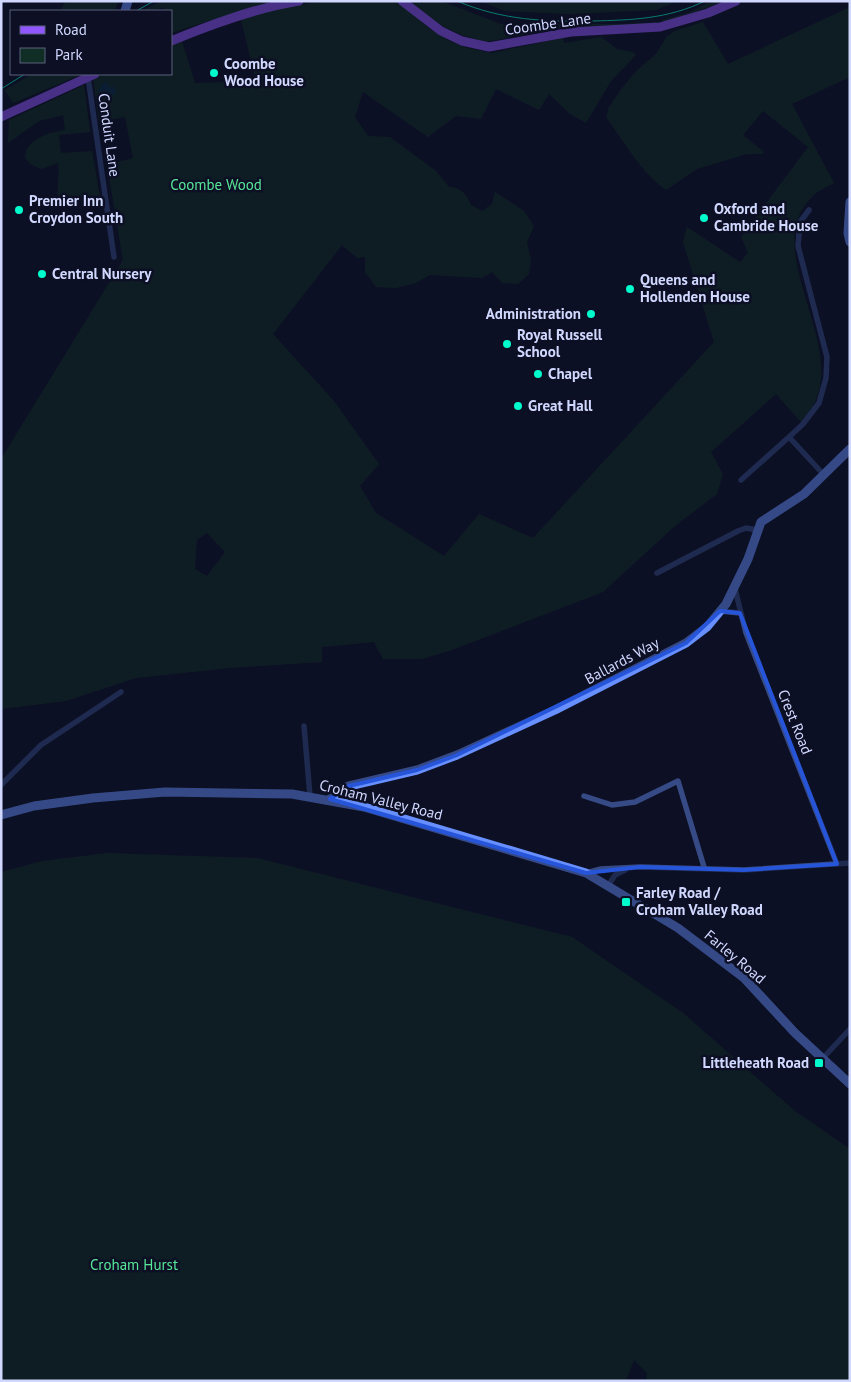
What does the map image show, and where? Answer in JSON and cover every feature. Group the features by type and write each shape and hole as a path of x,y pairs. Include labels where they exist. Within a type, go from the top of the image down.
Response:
{"main road":[{"path":"172,41 207,26 281,4 299,1"},
{"name":"Coombe Lane","path":"402,1 441,31 462,41 489,47 571,32 660,27 708,13 736,1"},
{"path":"1,117 91,75"}],"street":[{"name":"Conduit Lane","path":"91,75 114,257"},
{"path":"850,202 848,234 850,242"},
{"path":"741,480 804,424 819,403 826,378 827,357 798,246 800,222 809,210"},
{"path":"790,437 824,475"},
{"name":"Ballards Way","path":"330,799 339,790 348,786 417,770 458,755 555,710 686,642 707,627 735,589 761,522 804,494 850,449"},
{"path":"657,573 738,531 746,528 757,530"},
{"name":"Crest Road","path":"735,589 740,613 837,864"},
{"path":"720,611 740,613"},
{"path":"1,785 41,745 121,692"},
{"path":"304,726 310,796"},
{"path":"584,796 612,805 635,802 678,781 704,867"},
{"name":"Croham Valley Road","path":"1,815 42,805 165,792 218,791 310,796 330,799 424,824 586,873 601,869 704,867 744,870 850,863"},
{"path":"608,886 618,873 630,868"},
{"name":"Farley Road","path":"586,873 678,928 744,978 795,1033 850,1084"},
{"path":"823,1058 850,1029"}],"highlighted area":[{"path":"720,611 740,613 837,864 744,870 640,867 586,873 330,799 349,786 417,770 457,755 686,643"}],"green space":[{"path":"65,1 118,1 115,10 61,10"},
{"path":"161,1 272,1 172,33 172,10 164,10 163,7 157,10 144,10"},
{"name":"Royal Russell School","path":"325,1 392,1 399,3 430,29 448,40 467,48 492,53 563,38 564,43 601,37 617,49 633,52 636,55 611,81 586,123 570,114 549,94 539,110 496,89 481,119 456,116 428,137 363,92 355,117 368,136 390,137 436,171 449,187 463,192 471,205 482,211 492,204 495,192 524,211 534,226 527,242 531,260 529,274 518,284 502,283 492,272 482,278 430,275 416,283 397,288 376,287 365,272 365,257 357,258 342,245 273,334 334,401 379,464 360,486 376,513 444,556 479,514 533,538 714,342 683,242 687,227 740,262 748,253 741,237 808,147 763,111 743,135 764,152 763,154 747,154 697,169 666,190 648,174 626,147 606,117 609,107 619,92 635,72 656,54 667,36 675,31 703,22 728,64 850,7 850,77 792,104 834,183 812,197 798,217 794,241 797,267 819,349 821,375 816,400 801,422 776,394 711,452 723,474 717,494 675,526 603,592 449,651 422,659 383,659 374,642 322,647 322,662 230,668 136,678 66,701 1,709 1,459 123,260 107,165 133,158 125,117 99,122 93,79 103,75 172,75 172,45 182,41 195,83 256,81 241,20 279,8","holes":["207,533 225,552 207,576 195,569 197,540"]},
{"path":"407,1 441,1 501,24 657,23 622,27 557,28 486,42 444,27"},
{"path":"480,1 678,1 656,10 569,14 505,11"},
{"path":"711,1 726,1 663,23 662,20 688,13"},
{"path":"30,75 81,75 13,103 5,90"},
{"path":"84,85 90,132 59,135 61,153 92,151 100,197 58,204 58,163 41,169 30,164 25,157 26,151 34,141 46,135 65,130 63,115 39,121 8,143 9,120"},
{"name":"Croham Hurst","path":"107,853 257,858 572,937 683,1013 795,1111 850,1149 850,1381 646,1381 647,1373 634,1360 626,1381 1,1381 1,872 42,861"}],"water":[{"path":"107,82 109,87 114,87 116,92 114,95 101,97 99,91 102,84"}],"tram line":[{"path":"138,10 154,1"},
{"path":"457,1 507,16 540,20 575,21 622,20 664,15 705,1"},
{"path":"1,89 23,75"}],"place":[{"name":"Coombe Wood House","path":"214,73"},
{"name":"Premier Inn Croydon South","path":"19,210"},
{"name":"Oxford and Cambride House","path":"704,218"},
{"name":"Central Nursery","path":"42,274"},
{"name":"Queens and Hollenden House","path":"630,289"},
{"name":"Administration","path":"591,314"},
{"name":"Royal Russell School","path":"507,344"},
{"name":"Chapel","path":"538,374"},
{"name":"Great Hall","path":"518,406"},
{"name":"Farley Road / Croham Valley Road","path":"626,902"},
{"name":"Littleheath Road","path":"819,1063"}],"park label":[{"name":"Coombe Wood","path":"216,185"}]}
